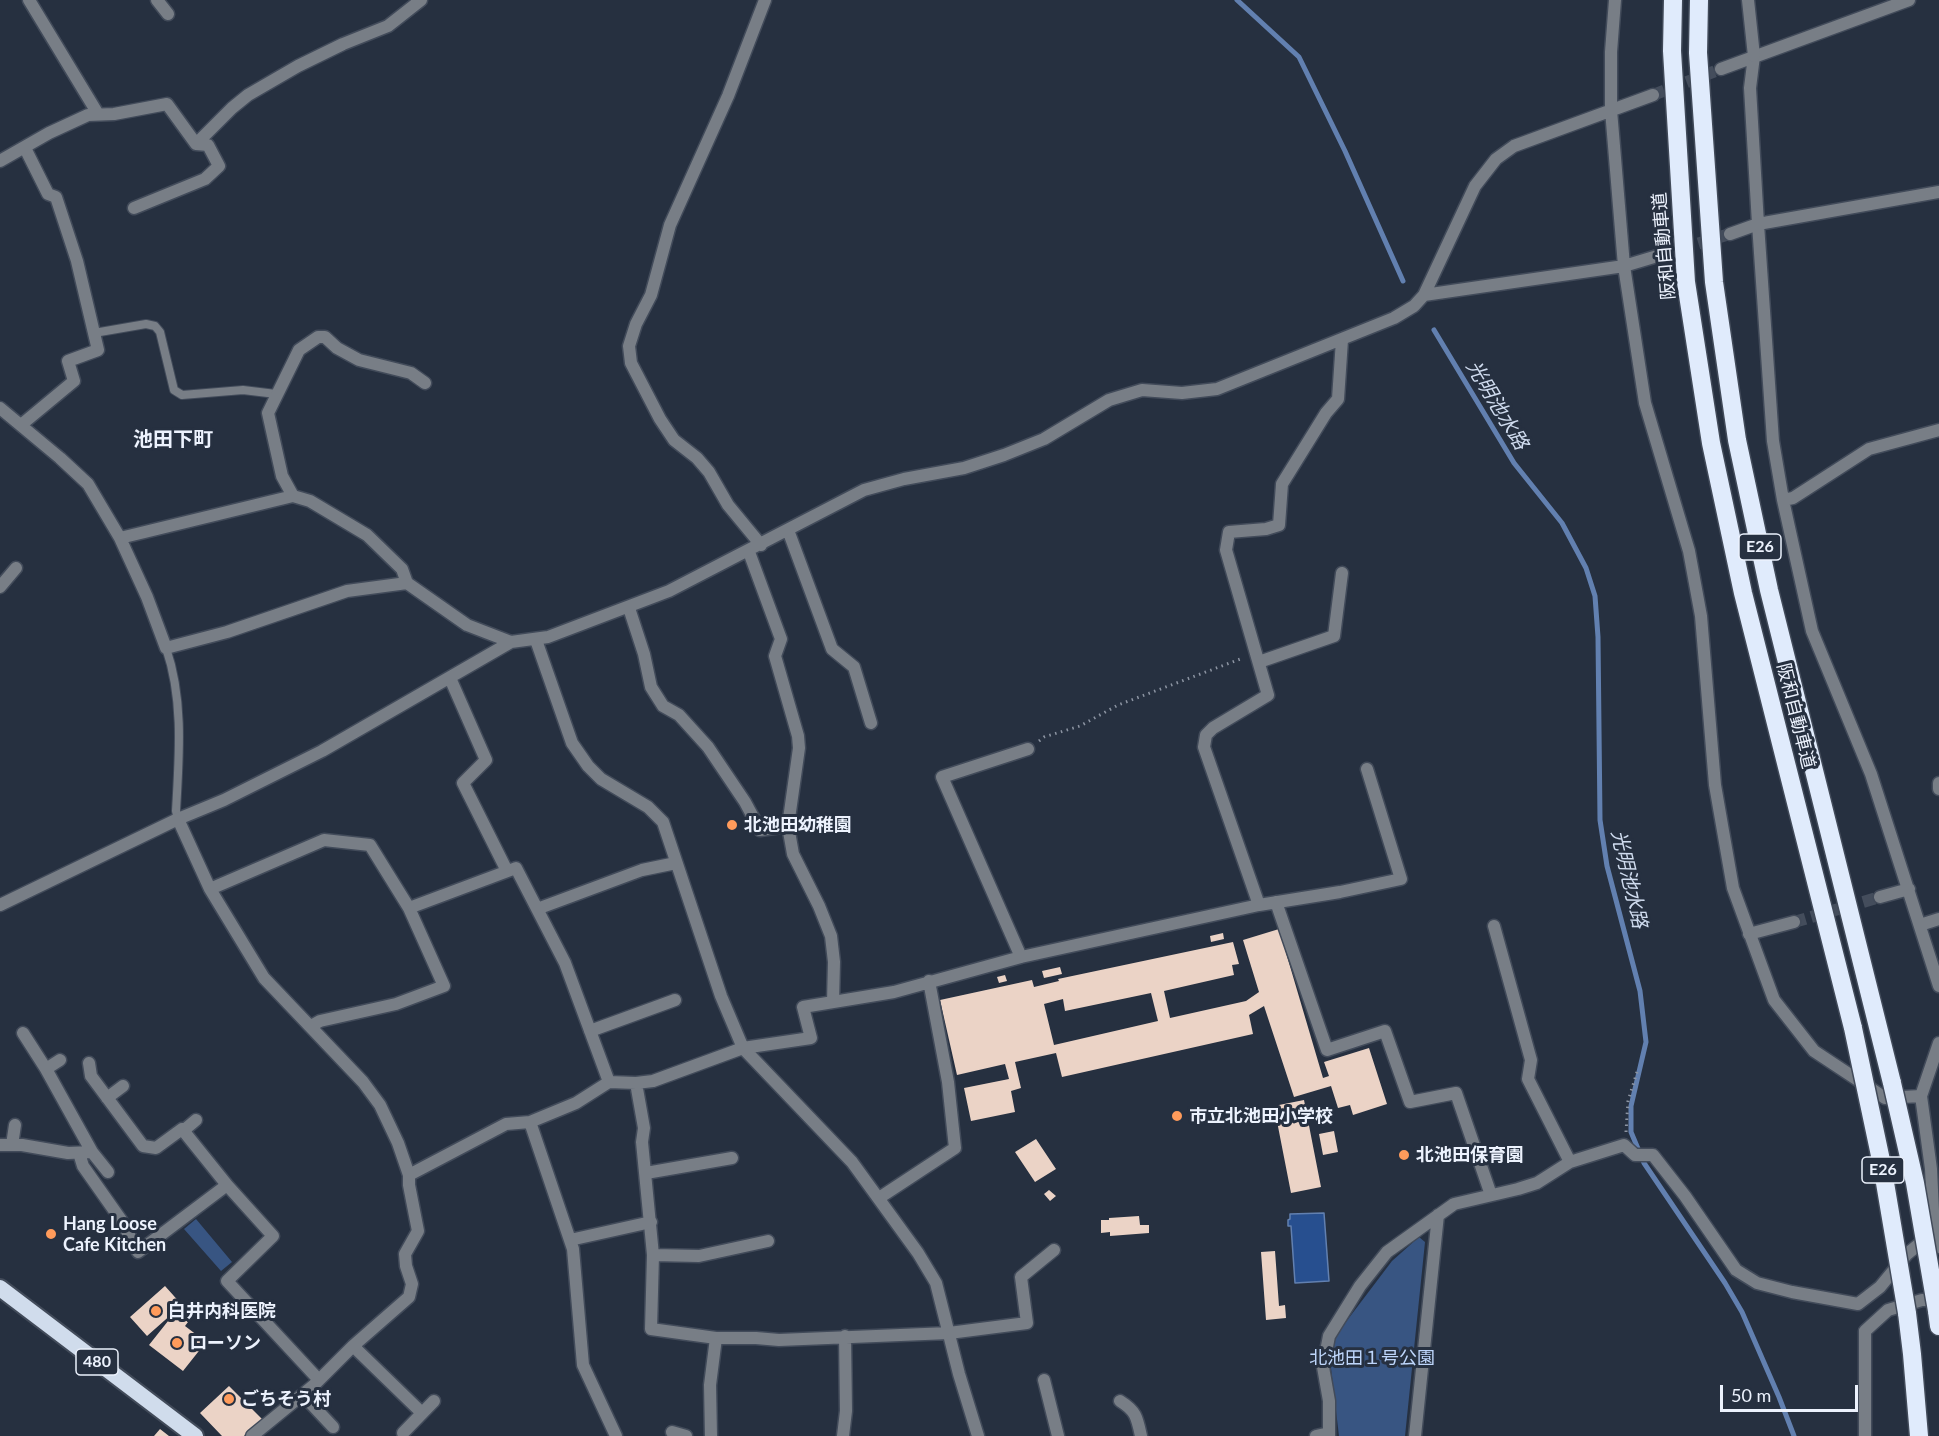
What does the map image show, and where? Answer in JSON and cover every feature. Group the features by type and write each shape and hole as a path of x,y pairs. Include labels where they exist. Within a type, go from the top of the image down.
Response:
{"highway":[{"name":"阪和自動車道","path":"1673,0 1672,51 1686,282 1711,443 1743,593 1853,1028 1882,1165 1907,1313 1919,1436"},
{"name":"阪和自動車道","path":"1699,0 1698,53 1714,282 1737,440 1769,590 1892,1083 1915,1183 1938,1312"},
{"name":"480","path":"0,1288 195,1436"}],"street":[{"path":"29,0 98,114"},
{"path":"157,0 168,14"},
{"path":"196,144 248,95 298,66 343,44 388,26 421,0"},
{"path":"760,545 728,505 709,472 697,458 674,440 660,419 631,363 629,346 636,324 651,295 670,225 728,96 765,0"},
{"path":"1615,0 1611,52 1611,110 1624,266 1645,403 1689,551 1701,616 1714,785 1733,888 1774,1000 1814,1051 1885,1098 1921,1096"},
{"path":"1748,0 1754,56 1750,88 1773,441 1783,500 1812,631 1871,774 1939,986"},
{"path":"1721,69 1909,0"},
{"path":"120,538 293,496 310,501 367,535 402,569 407,583 467,625 511,642 548,637 669,591 864,490 904,479 964,468 1004,455 1044,439 1109,400 1142,390 1182,393 1217,389 1394,318 1414,306 1424,295 1475,186 1496,159 1514,146 1653,95"},
{"path":"0,161 49,133 88,115 114,114 167,104 196,144 208,145 219,166 205,179 134,208"},
{"path":"21,425 74,381 68,361 98,350 77,261 56,197 48,194 25,148"},
{"path":"1730,234 1758,224 1939,192"},
{"path":"1424,295 1624,266 1664,254"},
{"path":"293,496 282,476 268,412 299,350 318,337 325,337 337,348 359,360 411,373 425,383"},
{"path":"1259,905 1204,747 1206,735 1213,728 1268,695 1226,550 1229,532 1266,529 1279,525 1282,484 1326,413 1338,399 1342,340"},
{"path":"0,408 88,484 120,538 147,597 166,648 227,632 347,591 407,583"},
{"path":"1783,500 1793,498 1869,449 1939,430"},
{"path":"788,530 832,649 854,667 871,723"},
{"path":"748,552 781,639 775,656 798,736 799,748 788,826 793,854 831,936 834,962 833,1002"},
{"path":"0,587 16,568"},
{"path":"1257,658 1334,636 1342,573"},
{"path":"629,608 644,654 651,687 663,706 679,715 708,747 745,802 760,830 788,826"},
{"path":"536,640 572,743 588,766 601,778 648,807 663,822 721,996 743,1048 852,1162 918,1253 936,1283 959,1374 978,1436"},
{"path":"0,905 178,819 224,800 322,751 511,642"},
{"path":"450,678 486,760 463,783 507,871"},
{"path":"1022,957 942,777 1028,749"},
{"path":"409,1175 506,1124 530,1122 576,1103 609,1082 652,1081 743,1048 811,1038 803,1007 894,992 1022,957 1259,905 1340,892 1401,879 1367,769"},
{"path":"1939,783 1939,789"},
{"path":"178,819 210,889 264,978 312,1026 363,1082 380,1105 398,1143 409,1175 418,1231 405,1254 412,1284 409,1297 353,1346 303,1395 252,1436"},
{"path":"210,889 324,840 370,845 409,909 444,986 396,1004 320,1021 312,1026"},
{"path":"537,909 642,870 676,863"},
{"path":"409,909 516,868 565,963 609,1082"},
{"path":"1880,897 1909,889"},
{"path":"1276,902 1327,1050 1385,1031 1410,1102 1456,1093 1491,1195"},
{"path":"1920,925 1939,919"},
{"path":"1749,934 1794,922"},
{"path":"1494,926 1531,1060 1528,1079 1570,1162"},
{"path":"879,1198 956,1148 948,1082 929,981"},
{"path":"590,1031 675,1000"},
{"path":"23,1033 46,1069 92,1152 108,1172"},
{"path":"1939,1043 1921,1096 1935,1170 1936,1230 1939,1247"},
{"path":"46,1069 60,1060"},
{"path":"89,1063 91,1076 143,1146 156,1148 196,1120"},
{"path":"636,1083 644,1128 642,1142 651,1222 653,1255 651,1329 716,1338 779,1340 949,1333 1028,1323 1021,1276 1054,1250"},
{"path":"107,1098 123,1086"},
{"path":"530,1122 573,1249 583,1365 616,1436"},
{"path":"15,1125 6,1145 68,1153 92,1152"},
{"path":"183,1131 273,1236 227,1281 319,1380"},
{"path":"1325,1435 1329,1401 1323,1367 1329,1336 1360,1286 1387,1252 1454,1204 1537,1183 1570,1162 1624,1145 1635,1155 1653,1155 1685,1196 1736,1270 1756,1284 1792,1292 1858,1304 1880,1287 1906,1254 1936,1230"},
{"path":"79,1153 83,1166 120,1220 138,1252 227,1185"},
{"path":"646,1173 732,1158"},
{"path":"1415,1436 1438,1215"},
{"path":"570,1240 651,1222"},
{"path":"653,1255 699,1256 768,1241"},
{"path":"1865,1436 1865,1331 1888,1310 1922,1300 1938,1312"},
{"path":"843,1436 846,1411 845,1336"},
{"path":"711,1436 710,1385 716,1338"},
{"path":"353,1346 422,1413"},
{"path":"1044,1380 1058,1436"},
{"path":"303,1395 333,1427"},
{"path":"403,1433 434,1401"},
{"path":"1120,1401 1132,1408 1141,1436"},
{"path":"672,1432 686,1436"}],"lane":[{"path":"94,333 146,324 155,326 160,332 174,390 182,395 243,390 276,394"},
{"path":"166,648 177,700 180,744 176,811 178,819"}],"path":[{"path":"1028,749 1044,737 1080,726 1118,705 1257,658"},
{"path":"1624,1145 1628,1101 1637,1072"}],"green space":[{"path":"196,1219 232,1262 221,1271 184,1229"},
{"name":"北池田１号公園","path":"1419,1237 1425,1242 1405,1436 1339,1436 1330,1360 1336,1335 1392,1261"}],"shaded area":[{"path":"1324,1213 1329,1281 1295,1283 1291,1226 1288,1226 1290,1214"}],"building":[{"path":"1279,929 1323,1078 1329,1076 1324,1062 1369,1048 1387,1104 1353,1115 1350,1105 1338,1108 1331,1086 1294,1097 1264,1006 1249,1015 1253,1034 1062,1077 1056,1053 1015,1062 1021,1088 1011,1091 1015,1112 971,1121 964,1088 1009,1079 1005,1064 957,1075 940,1000 1032,980 1034,987 1059,981 1058,979 1233,942 1239,964 1232,965 1234,975 1164,991 1170,1018 1246,1001 1259,992 1243,940","holes":["1151,993 1158,1021 1054,1045 1044,1004 1063,999 1065,1011"]},
{"path":"1223,933 1224,939 1211,942 1210,936"},
{"path":"1060,967 1062,974 1044,978 1042,971"},
{"path":"1005,975 1007,981 999,983 997,977"},
{"path":"1304,1100 1321,1187 1291,1193 1274,1106"},
{"path":"1334,1131 1338,1152 1323,1155 1319,1134"},
{"path":"1036,1139 1056,1169 1035,1182 1015,1152"},
{"path":"1049,1190 1056,1196 1050,1201 1044,1194"},
{"path":"1139,1216 1140,1225 1149,1225 1149,1233 1110,1236 1110,1232 1101,1233 1101,1220"},
{"path":"1275,1251 1279,1306 1285,1305 1286,1318 1266,1320 1261,1252"},
{"name":"白井内科医院","path":"165,1286 182,1305 147,1336 130,1317"},
{"name":"ローソン","path":"177,1314 188,1322 185,1326 206,1342 183,1371 149,1345 172,1316 174,1318"},
{"name":"ごちそう村","path":"229,1386 262,1419 244,1436 222,1436 200,1413"},
{"path":"160,1429 169,1436 154,1436"}],"waterway":[{"name":"光明池水路","path":"1237,0 1299,57 1345,151 1403,281"},
{"name":"光明池水路","path":"1434,330 1514,463 1562,523 1586,568 1595,596 1598,637 1600,820 1607,866 1640,991 1646,1042 1631,1106 1631,1132 1644,1163 1742,1312 1794,1436"}],"tunnel":[{"path":"1653,95 1721,69"},
{"path":"1664,254 1730,234"},
{"path":"1794,922 1880,897"}],"place":[{"name":"北池田幼稚園","path":"732,825"},
{"name":"市立北池田小学校","path":"1177,1116"},
{"name":"北池田保育園","path":"1404,1155"},
{"name":"Hang Loose Cafe Kitchen","path":"51,1234"},
{"name":"白井内科医院","path":"156,1311"},
{"name":"ローソン","path":"177,1343"},
{"name":"ごちそう村","path":"229,1399"}],"district":[{"name":"池田下町","path":"173,440"}]}
